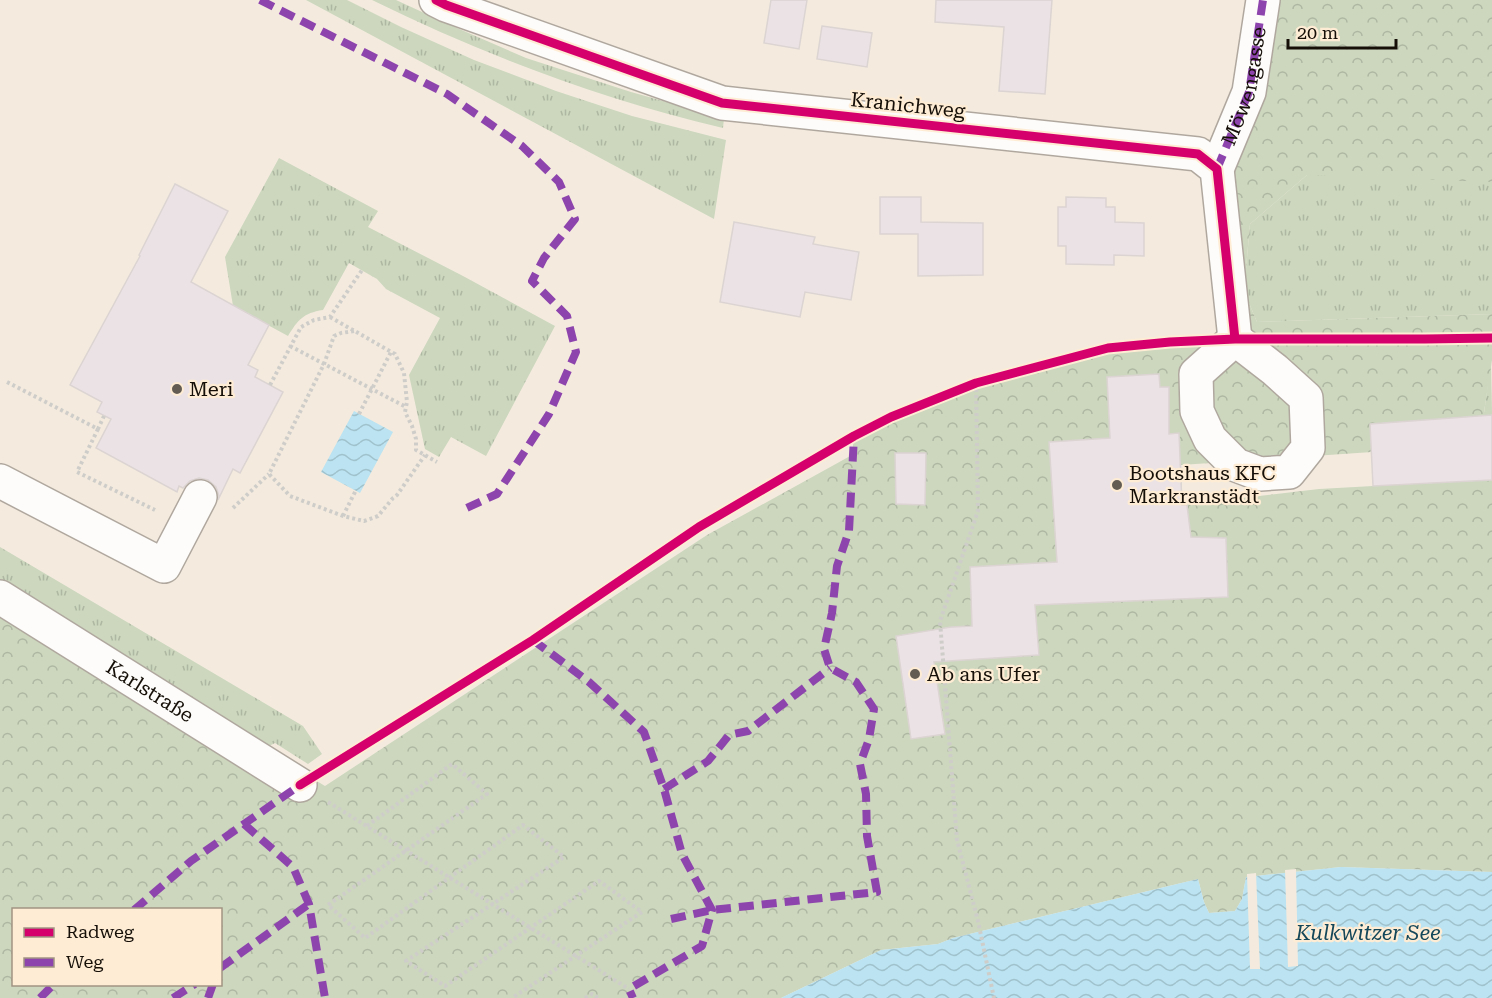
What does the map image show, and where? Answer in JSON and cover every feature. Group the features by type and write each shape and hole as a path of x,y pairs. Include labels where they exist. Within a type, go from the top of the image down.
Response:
{"street":[{"name":"Kranichweg","path":"436,0 722,103 1198,154 1217,169"},
{"name":"Möwengasse","path":"1217,169 1248,92 1263,0"},
{"path":"1217,169 1234,339"},
{"path":"0,481 164,566 200,497"},
{"name":"Karlstraße","path":"0,597 300,785"}],"path":[{"path":"330,317 362,270"},
{"path":"270,385 301,327 314,320 330,317 395,354 404,374 407,402 405,412 416,439 416,450 437,462"},
{"path":"354,331 334,336 324,364 269,474 290,496 343,516 364,521 378,516 397,495 425,455"},
{"path":"290,346 406,407"},
{"path":"359,414 391,352"},
{"path":"965,388 987,381"},
{"path":"7,382 98,429"},
{"path":"976,384 978,511 940,621 957,840 978,921 994,998"},
{"path":"104,416 77,472 155,510"},
{"path":"343,516 356,490"},
{"path":"367,826 452,764 487,794 328,905 364,938 524,825 564,856 406,961 445,986 599,881 642,912 512,998"},
{"path":"300,785 629,989"},
{"path":"585,998 592,994 598,998"}],"green space":[{"path":"306,0 347,0 474,60 556,91 632,116 726,140 714,219"},
{"path":"372,0 396,0 526,58 631,92 724,118 723,128 632,104 544,74 457,39"},
{"path":"1263,0 1492,0 1492,182 1307,175 1250,224 1244,291 1257,322 1492,314 1492,360 1484,412 1492,412 1492,872 1341,867 1246,877 1242,899 1235,911 1209,913 1198,879 953,938 938,944 881,950 781,998 0,998 0,592 325,786 707,535 852,455 854,436 891,417 976,383 1108,348 1234,338 1217,169","holes":["1372,452 1373,486 1319,489 1182,505 1181,465"]},
{"path":"1492,0 1492,314 1257,322 1244,291 1250,224 1307,175"},
{"path":"279,158 378,211 368,227 555,326 486,456 451,437 439,457 425,449 409,375 440,318 386,289 377,279 349,263 323,310 310,313 302,318 288,336 233,306 225,257"},
{"path":"1491,360 1492,412 1484,413"},
{"path":"0,547 303,726 322,754 308,764 275,743 269,746 0,579"}],"water":[{"path":"354,411 393,432 360,493 321,472"},
{"name":"Kulkwitzer See","path":"1341,867 1492,872 1492,998 781,998 881,950 938,944 953,938 1198,879 1209,913 1235,911 1242,899 1246,877"}],"pier":[{"path":"1296,869 1298,966 1288,967 1285,870"},
{"path":"1256,873 1260,969 1250,969 1247,874"}],"building":[{"path":"771,0 807,0 799,49 764,43"},
{"path":"936,0 1052,0 1045,94 999,91 1004,27 935,22"},
{"path":"822,26 872,33 867,67 817,59"},
{"name":"Meri","path":"175,184 228,211 191,282 269,325 248,365 258,370 255,377 283,392 240,473 233,469 218,500 216,487 208,480 199,478 190,481 183,488 179,486 177,492 96,448 111,419 97,412 102,402 70,385 140,256"},
{"path":"880,197 921,197 921,222 983,223 983,275 918,276 918,234 880,234"},
{"path":"1066,197 1106,198 1106,207 1115,207 1115,222 1144,223 1144,256 1114,255 1114,265 1066,264 1066,246 1058,246 1058,207 1066,207"},
{"path":"734,222 815,237 813,244 859,252 851,300 805,292 800,317 720,302"},
{"path":"1159,374 1160,387 1169,387 1169,434 1179,433 1182,505 1187,505 1191,537 1226,538 1228,597 1035,605 1039,655 934,662 945,734 911,739 896,636 972,626 970,567 1057,562 1049,442 1110,438 1107,377"},
{"path":"1492,415 1492,480 1373,486 1370,424"},
{"path":"895,453 926,453 925,505 896,504"}],"marked path":[{"path":"260,0 447,94 522,146 559,182 575,219 544,258 532,281 567,316 576,352 549,414 497,494 460,511"},
{"path":"1217,169 1249,92 1263,0"},
{"path":"671,919 712,910 877,892 867,836 866,794 860,764 869,739 874,709 856,682 830,668 824,649 832,613 837,566 849,531 854,436"},
{"path":"533,640 589,682 644,732 664,789 682,854 712,910 702,946 629,989 633,998"},
{"path":"664,789 708,761 729,735 748,731 830,668"},
{"path":"136,908 191,861 300,785"},
{"path":"244,824 293,867 309,904 325,998"},
{"path":"222,967 309,904"},
{"path":"40,998 52,986"},
{"path":"173,998 192,986"},
{"path":"208,998 212,986"}],"cycle path":[{"path":"436,0 722,103 1198,154 1217,169 1235,339"},
{"path":"300,785 533,640 699,527 854,436 891,417 976,383 1108,348 1170,342 1235,339 1492,338"}],"place":[{"name":"Meri","path":"177,389"},
{"name":"Bootshaus KFC Markranstädt","path":"1117,485"},
{"name":"Ab ans Ufer","path":"915,674"}]}
